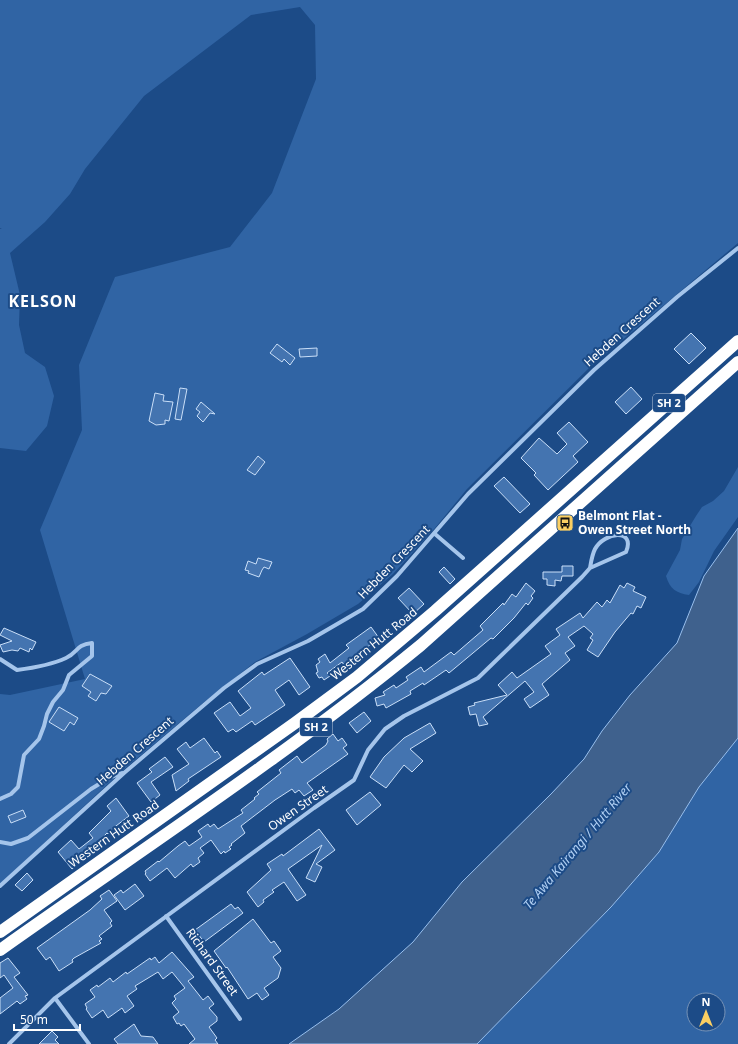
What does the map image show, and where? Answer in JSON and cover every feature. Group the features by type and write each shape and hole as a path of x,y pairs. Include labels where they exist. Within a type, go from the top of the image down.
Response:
{"highway":[{"name":"Western Hutt Road","path":"0,932 295,723 363,672 552,508 738,341"},
{"name":"SH 2","path":"0,950 328,718 390,670 426,640 738,362"}],"street":[{"name":"Hebden Crescent","path":"0,886 124,773 224,688 257,664 308,641 362,609 397,576 435,534 468,494 594,370 677,297 738,248"},
{"path":"435,534 463,558"},
{"path":"616,534 621,535 626,540 628,544 626,552 590,568 594,550 605,538 616,534"},
{"name":"Owen Street","path":"9,1044 55,998 354,780 368,750 385,729 404,716 478,678 590,568"},
{"path":"0,659 17,670 38,667 67,658 82,644 92,643 93,649 92,656 68,675 63,690 53,702 47,714 44,726 38,739 24,755 18,787 11,794 0,799"},
{"path":"0,842 11,844 28,838 91,789 109,778 124,773"},
{"name":"Richard Street","path":"166,916 240,1019"},
{"path":"55,998 89,1044"}],"shaded area":[{"path":"0,0 738,0 738,243 589,368 467,489 435,528 393,574 358,604 255,662 203,703 122,771 0,884 0,694 10,695 85,679 40,530 82,430 79,365 115,277 230,247 272,193 316,79 315,25 300,7 251,15 144,96 85,169 70,194 45,222 10,253 20,295 19,325 25,353 45,367 54,396 47,426 26,451 0,448 0,229 2,228 0,228"},
{"path":"738,467 738,517 714,551 699,582 689,595 677,592 669,584 666,576 680,550 682,539 702,507 713,501 724,491"},
{"path":"738,738 738,1044 477,1044 611,907 659,852 699,787"}],"water":[{"name":"Te Awa Kairangi / Hutt River","path":"738,528 738,738 699,787 659,852 611,907 477,1044 289,1044 339,1009 413,942 462,882 551,794 584,759 602,731 630,695 677,643 704,576"}],"building":[{"path":"691,333 706,348 689,364 674,349"},
{"path":"277,344 295,358 290,365 284,359 282,362 270,353"},
{"path":"317,348 317,356 300,357 299,349"},
{"path":"631,387 642,399 626,414 615,402"},
{"path":"180,388 187,389 181,420 175,419"},
{"path":"155,393 164,395 163,401 173,402 169,421 165,420 165,424 156,425 149,421"},
{"path":"201,402 215,414 210,413 203,422 197,416 200,412 196,409"},
{"path":"569,422 588,442 573,456 578,462 548,490 534,475 536,473 521,458 539,438 557,454 567,444 557,433"},
{"path":"258,456 265,462 255,475 247,470"},
{"path":"504,477 530,504 520,513 494,486"},
{"path":"258,558 272,562 269,569 264,567 259,577 248,573 249,571 245,570 248,561 256,564"},
{"path":"562,566 573,566 573,576 562,576 561,581 555,580 555,586 547,585 547,579 543,579 543,572 562,572"},
{"path":"444,567 455,579 450,584 439,572"},
{"path":"526,583 535,591 531,596 533,598 528,605 526,603 514,618 493,639 491,638 449,673 446,670 424,685 423,683 410,691 411,694 386,708 384,704 377,706 375,698 385,695 383,692 394,685 396,688 408,680 406,677 421,667 424,672 451,652 454,655 483,630 480,626 503,603 504,605 512,594 516,597"},
{"path":"627,583 635,587 633,591 646,597 641,608 637,606 633,614 631,613 615,632 598,657 587,650 593,640 590,638 593,634 584,626 568,637 575,646 565,653 570,660 542,684 549,695 530,708 524,699 534,692 525,681 483,717 488,724 479,726 476,714 470,715 468,707 475,705 474,703 507,695 498,685 512,672 517,678 551,654 545,646 560,635 556,629 580,613 583,618 597,602 602,607 607,600 610,603 620,585 624,588"},
{"path":"409,588 424,604 413,614 398,598"},
{"path":"371,627 379,638 344,665 342,662 327,673 330,676 324,680 322,677 319,678 316,673 318,672 316,665 320,662 318,659 325,654 330,663 349,648 346,645"},
{"path":"4,628 36,642 32,650 30,648 29,652 20,648 18,651 12,650 3,652 0,645 12,641 0,635"},
{"path":"290,658 310,687 299,695 289,680 275,690 285,705 255,725 252,721 236,732 233,729 228,732 214,713 230,702 240,716 251,708 238,691 262,672 264,675"},
{"path":"90,674 112,686 106,694 101,693 96,701 88,696 91,692 82,686"},
{"path":"59,707 78,718 74,725 70,722 64,731 49,722"},
{"path":"364,712 371,721 357,733 349,723"},
{"path":"430,723 436,733 410,749 423,761 412,772 404,765 386,788 370,777 384,757 404,738"},
{"path":"333,734 338,741 342,738 347,745 343,748 348,754 307,783 313,790 304,796 299,790 295,793 292,789 275,800 241,826 245,833 231,844 232,845 229,847 231,849 225,853 224,851 221,854 211,840 200,848 204,853 198,858 200,862 193,867 191,864 175,878 167,868 150,881 145,874 145,871 185,841 189,846 202,837 198,831 208,824 210,827 214,824 218,829 243,813 241,810 255,799 254,798 259,794 257,792 281,773 279,770 297,756 302,763 326,745 328,741 327,739"},
{"path":"204,738 215,753 217,751 221,757 188,779 189,781 176,791 172,775 189,764 177,749 186,742 190,748"},
{"path":"165,757 173,767 151,782 160,795 151,802 137,783 152,772 149,769"},
{"path":"370,792 381,805 357,825 346,810"},
{"path":"116,798 129,816 108,834 107,833 92,848 94,851 72,869 58,852 71,840 79,849 93,838 89,833 111,811 107,806"},
{"path":"23,810 26,817 11,823 8,816"},
{"path":"319,829 335,850 316,864 322,867 315,882 306,878 322,845 288,869 306,895 297,901 284,882 272,890 274,892 263,900 264,902 258,907 247,892 271,870 267,864 282,854 283,856"},
{"path":"27,873 33,880 22,891 15,885"},
{"path":"135,884 144,896 125,910 114,895 121,890 123,893"},
{"path":"109,890 117,901 104,910 112,921 110,923 112,926 99,936 102,939 99,941 101,943 74,958 72,960 73,962 59,971 50,957 46,960 37,948 90,910 102,899 100,896"},
{"path":"231,904 235,909 238,907 243,913 204,942 195,930"},
{"path":"253,919 271,943 274,941 281,951 273,957 281,968 278,978 264,988 269,995 262,1000 257,993 248,999 227,967 226,968 214,951"},
{"path":"172,952 194,977 188,981 203,1000 208,996 214,1004 209,1008 217,1017 217,1021 209,1027 217,1038 215,1040 218,1044 189,1044 195,1039 184,1024 181,1026 179,1023 177,1024 173,1017 179,1012 172,1003 176,999 174,996 185,988 172,972 163,979 158,972 135,986 137,989 127,996 134,1006 125,1013 122,1008 108,1018 103,1010 92,1018 86,1009 85,1004 95,997 90,990 97,985 98,987 110,978 113,982 126,972 127,974 150,958 151,960 155,957 159,963"},
{"path":"8,958 20,973 14,977 28,995 25,996 27,999 20,1004 17,1001 0,1014 0,998 13,988 4,975 0,978 0,963"},
{"path":"134,1024 141,1036 153,1037 158,1044 118,1044 114,1039"},
{"path":"52,1031 58,1037 55,1040 59,1044 39,1044"}],"place":[{"name":"Belmont Flat - Owen Street North","path":"565,523"}],"district":[{"name":"KELSON","path":"43,301"}]}
